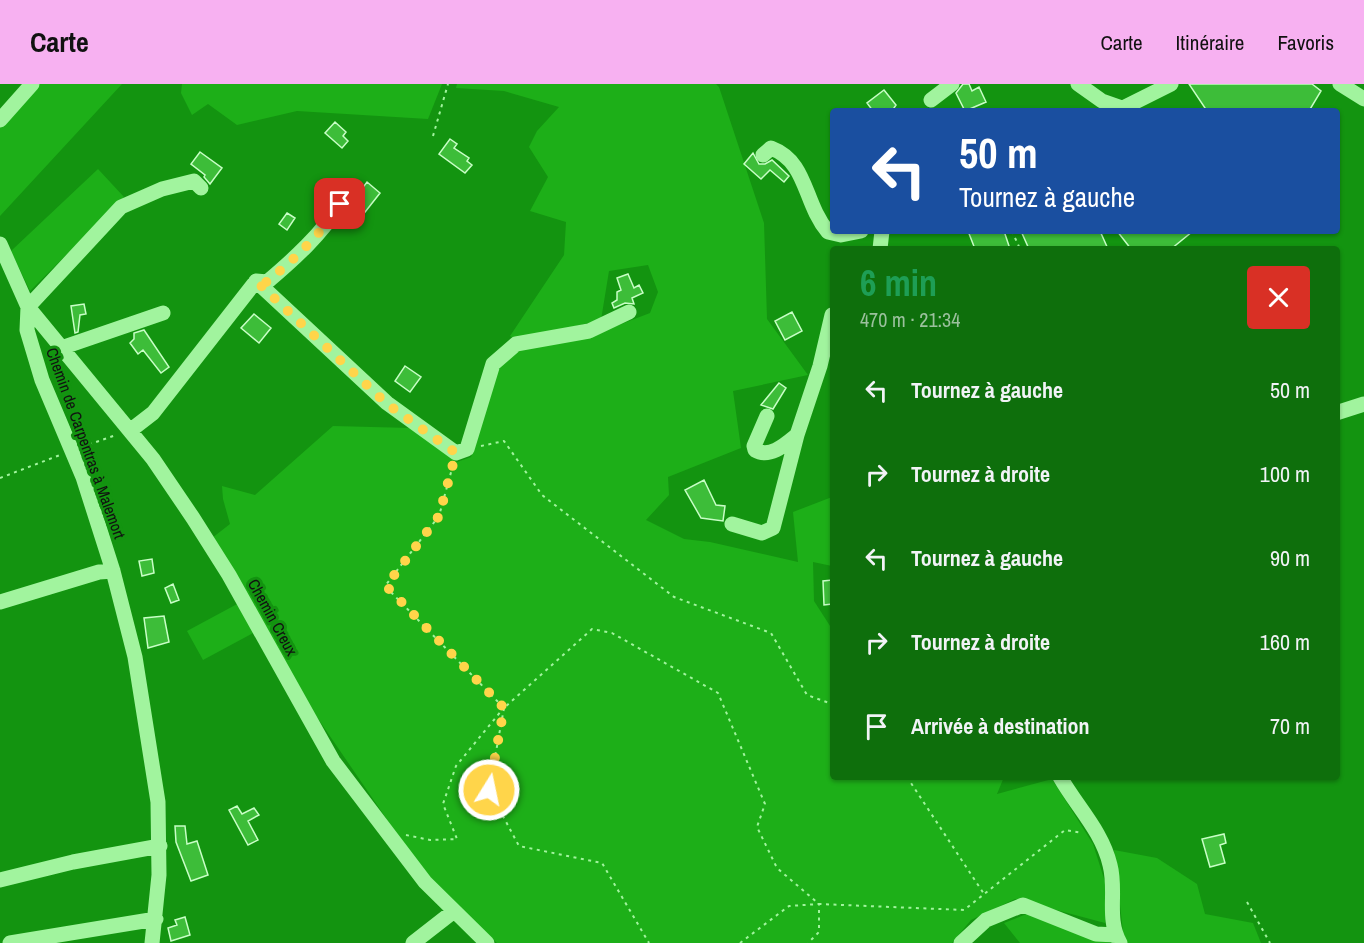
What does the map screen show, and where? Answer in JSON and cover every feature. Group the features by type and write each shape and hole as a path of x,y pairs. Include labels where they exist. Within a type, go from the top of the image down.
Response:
{"street":[{"path":"0,120 32,84"},
{"path":"931,100 952,84"},
{"path":"1078,84 1116,108"},
{"path":"1124,108 1171,84"},
{"path":"1340,84 1364,99"},
{"path":"763,155 771,148 792,160 820,222 830,232"},
{"path":"27,307 121,207 162,189 194,181 201,188"},
{"path":"256,281 267,282 280,271 330,221 340,204"},
{"name":"Chemin de Carpentras à Malemort","path":"0,244 27,307 27,330 42,380 83,477 113,572 142,692 158,802 160,846 156,919 152,943"},
{"path":"130,430 153,413 256,281"},
{"path":"256,281 387,404 462,451 493,364 516,344 589,331 629,312"},
{"name":"Chemin Creux","path":"27,307 153,459 229,575 333,762 425,882 487,943"},
{"path":"61,348 163,313"},
{"path":"732,525 762,533 773,528 797,435 820,366 830,324"},
{"path":"1340,412 1364,404"},
{"path":"767,416 753,446 755,450 760,453 770,452 797,435"},
{"path":"0,602 99,572 113,572"},
{"path":"961,943 986,920 1023,905 1096,934 1118,939 1111,867 1100,835 1062,780"},
{"path":"0,880 73,862 160,846"},
{"path":"413,943 454,911"},
{"path":"10,943 156,919"}],"path":[{"path":"432,136 448,84"},
{"path":"504,708 386,586 439,516 462,451 504,441 542,495 674,597 771,633 807,695 830,703"},
{"path":"385,829 430,840 457,839 443,804 456,766 504,708 592,629 612,633 718,693 765,804 758,826 777,868 819,904 819,932 808,943"},
{"path":"504,708 489,790 519,846 602,863 649,943"},
{"path":"909,780 984,894"},
{"path":"741,943 789,906 819,904 964,910 1065,830 1100,835"},
{"path":"1247,902 1270,943"}],"green space":[{"path":"39,84 122,84 0,216 0,127"},
{"path":"182,84 442,84 428,119 297,111 237,125 208,104 192,115 181,93"},
{"path":"457,84 716,84 719,87 764,223 767,319 808,375 733,391 741,448 668,477 669,495 646,520 684,539 710,542 798,562 793,512 830,498 830,566 813,562 814,601 830,626 830,780 1003,780 997,794 1053,780 1093,844 1107,888 1105,923 1015,899 971,920 952,943 497,943 427,878 295,685 212,538 230,524 222,486 255,495 333,426 411,428 457,462 471,457 496,373 513,351 590,336 650,313 658,292 648,265 609,271 601,320 516,340 510,336 564,255 566,222 530,211 548,177 529,147 537,131 559,107 504,91 456,88"},
{"path":"98,169 124,197 30,291 11,251"},
{"path":"239,603 255,632 203,660 187,631"},
{"path":"1114,850 1157,858 1197,884 1205,914 1253,923 1261,943 1126,943"},
{"path":"1029,913 1096,940 1111,943 1020,943 1004,923"}],"building":[{"path":"963,84 969,84 972,91 979,87 986,102 972,108 964,108 956,93"},
{"path":"1189,84 1312,84 1321,91 1311,108 1205,108"},
{"path":"884,90 896,105 894,108 871,108 867,103"},
{"path":"335,122 346,132 343,136 348,141 342,148 325,133"},
{"path":"450,139 457,144 454,148 469,158 467,161 472,165 465,173 439,154"},
{"path":"200,152 222,168 210,184 204,177 205,175 191,164"},
{"path":"753,153 759,164 772,160 789,176 784,182 770,170 761,179 744,164"},
{"path":"367,182 380,193 362,216 349,206"},
{"path":"287,213 295,218 287,230 279,224"},
{"path":"969,234 1005,234 1009,246 974,246"},
{"path":"1022,234 1101,234 1107,246 1028,246"},
{"path":"1119,234 1189,234 1175,246 1129,246"},
{"path":"628,274 634,288 639,285 643,293 632,298 634,304 625,303 614,308 612,303 617,300 617,292 621,290 617,278"},
{"path":"84,304 86,314 80,315 78,332 75,333 71,306"},
{"path":"792,312 802,331 785,340 775,321"},
{"path":"254,314 271,328 259,343 241,328"},
{"path":"144,330 169,367 161,373 143,350 138,354 130,343 134,339 134,333"},
{"path":"405,366 421,377 410,392 395,381"},
{"path":"779,383 786,388 773,409 761,405"},
{"path":"704,480 716,505 725,506 723,521 701,518 685,490"},
{"path":"152,559 154,573 142,576 139,561"},
{"path":"830,580 830,604 824,605 823,581"},
{"path":"173,584 179,600 171,603 165,588"},
{"path":"164,616 169,642 148,648 144,618"},
{"path":"237,806 242,814 254,808 259,815 248,821 258,840 248,845 229,810"},
{"path":"175,826 185,826 187,844 197,841 208,875 191,881 176,842"},
{"path":"1224,834 1226,843 1220,845 1225,863 1210,867 1202,839"},
{"path":"185,917 190,935 171,941 168,928 177,925 175,920"}],"route":[{"path":"340,204 330,221 280,271 267,282 256,281 387,404 456,453 439,516 386,586 504,708 489,790"}]}
